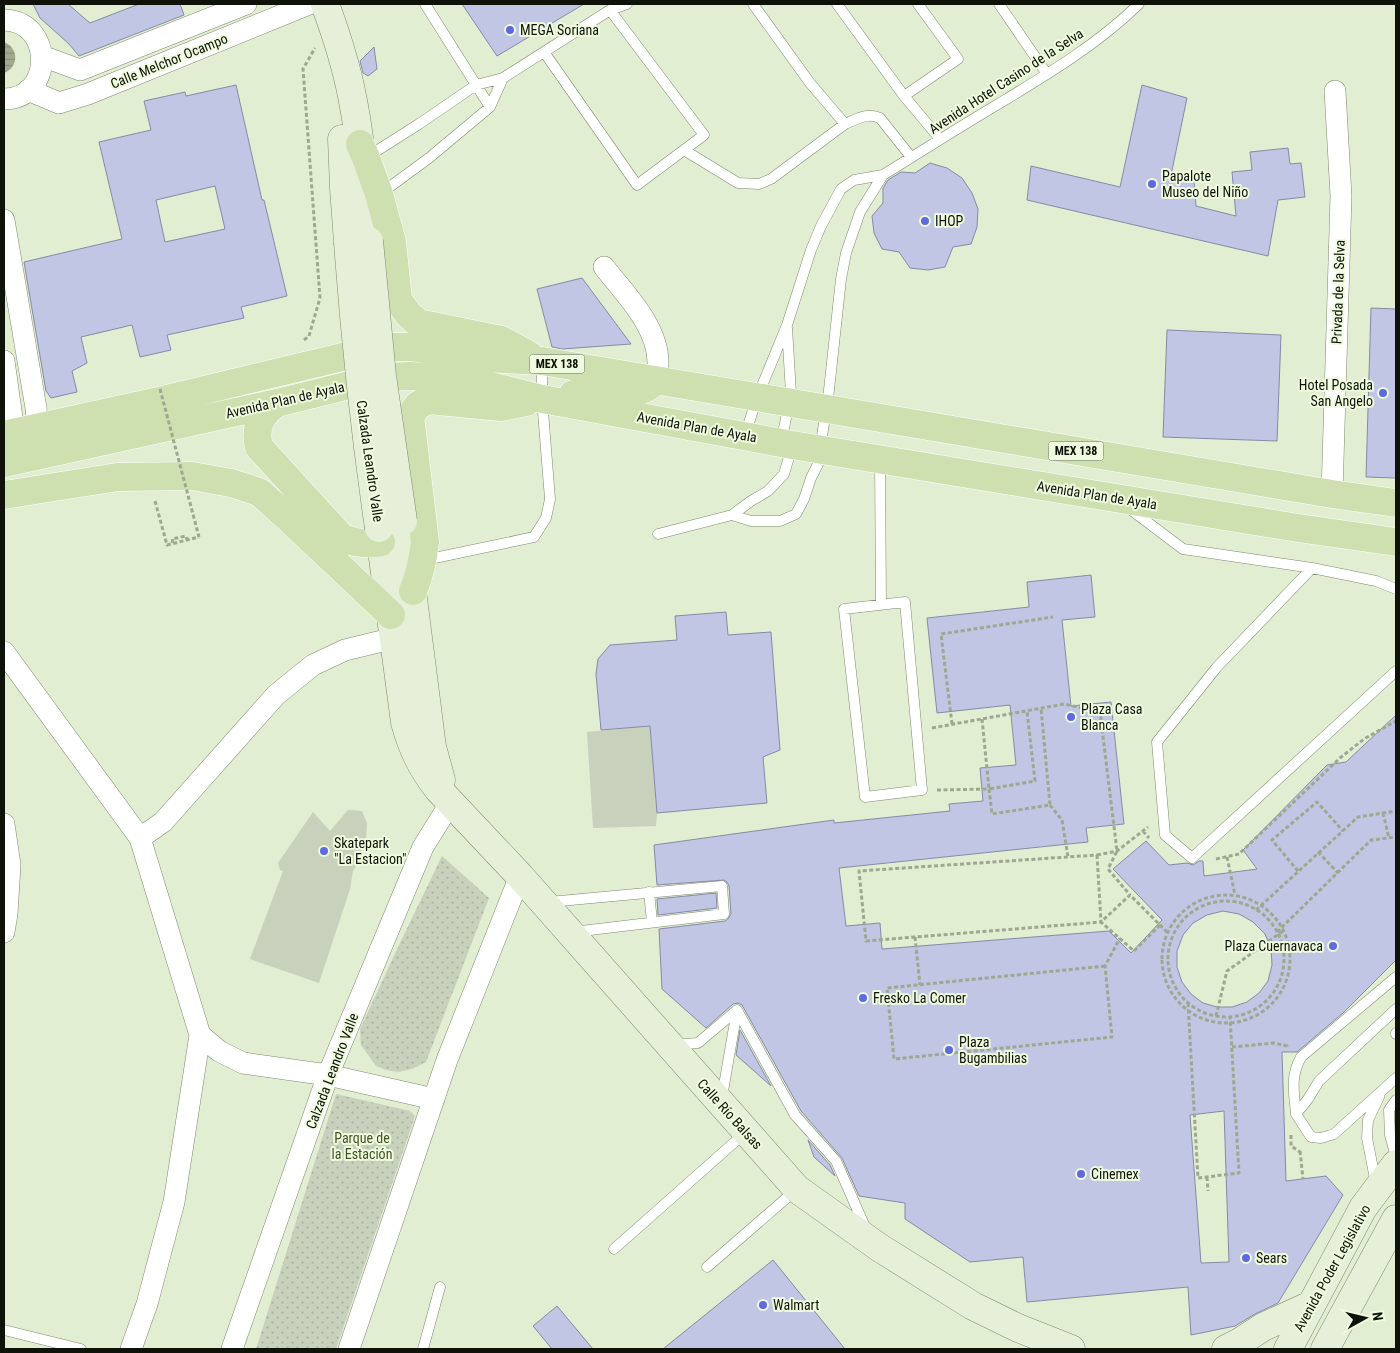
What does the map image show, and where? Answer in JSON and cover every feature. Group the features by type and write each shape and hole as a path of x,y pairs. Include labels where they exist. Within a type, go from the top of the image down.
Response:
{"main road":[{"path":"363,151 379,194 392,242 398,300 408,314 418,323 501,340 542,361"},
{"name":"Avenida Plan de Ayala","path":"19,432 253,380 384,347 410,347 486,358 542,361 656,379 757,398 1396,503"},
{"name":"Avenida Plan de Ayala","path":"4,463 277,403 384,377 412,376 482,384 542,399 822,450 1298,528 1396,542"},
{"path":"412,591 423,560 425,542 410,416 418,405 429,400 501,407 582,392 633,393 651,386 656,379"},
{"path":"277,403 262,416 258,425 259,447 341,537 355,543 364,544 388,530"},
{"path":"115,478 165,428"},
{"path":"50,452 115,478"},
{"path":"4,495 115,478 149,476 192,476 231,483 259,492 286,516 392,628"}],"street":[{"name":"Calle Melchor Ocampo","path":"42,56 80,70 246,4"},
{"name":"Calle Melchor Ocampo","path":"28,90 59,103 69,100 309,4"},
{"path":"4,20 10,20 22,25 32,33 39,44 42,56 41,69 36,80 28,90 20,96 4,99"},
{"name":"Calzada Leandro Valle","path":"332,23 352,96 363,151 358,242"},
{"name":"Calzada Leandro Valle","path":"332,23 339,101 358,242 382,376 392,628 405,722 410,741 418,759 427,775 450,802"},
{"name":"Privada de la Selva","path":"1332,494 1341,196 1335,91"},
{"path":"4,220 34,398 19,432"},
{"path":"604,267 646,321 656,348 658,364 656,379"},
{"path":"4,361 19,432"},
{"name":"Calzada Leandro Valle","path":"388,530 412,591 432,747 439,776 450,802"},
{"path":"140,838 163,822 276,695 314,666 345,650 382,640 392,628"},
{"path":"4,652 140,838 200,1035 174,1202 146,1304 131,1349"},
{"name":"Calzada Leandro Valle","path":"232,1349 328,1075 423,847 450,802"},
{"name":"Calle Río Balsas","path":"450,802 520,876 797,1189 872,1243 973,1306 1018,1328 1071,1349"},
{"path":"4,824 10,866 4,932"},
{"path":"349,1349 447,1060 520,876"},
{"path":"200,1035 220,1051 243,1063 328,1075 434,1099"},
{"name":"Avenida Poder Legislativo","path":"1288,1349 1363,1208 1396,1164"},
{"path":"1325,1349 1396,1219"},
{"path":"1226,1349 1263,1327 1311,1305"}],"lane":[{"path":"425,4 490,107"},
{"path":"363,151 419,124 476,85 502,78 610,10 627,4"},
{"path":"753,4 810,83 845,124"},
{"path":"837,4 904,96 940,139"},
{"path":"904,96 958,59 918,4"},
{"path":"999,4 1047,74"},
{"name":"Avenida Hotel Casino de la Selva","path":"745,436 757,398 787,325 811,250 840,188 854,180 883,175 911,158 1047,74 1091,43 1138,4"},
{"path":"544,52 637,185 704,135 610,10"},
{"path":"379,194 429,158 490,107 502,78"},
{"path":"684,150 738,182 759,184 771,179 845,124 868,115 880,118 911,158"},
{"name":"Avenida Hotel Casino de la Selva","path":"732,515 752,521 780,521 796,514 804,499 822,450 841,279 846,253 860,212 883,175"},
{"name":"Avenida Hotel Casino de la Selva","path":"732,515 768,491 784,474 791,383 787,325"},
{"path":"423,560 534,537 546,518 550,499 542,399 542,361"},
{"path":"880,459 881,605"},
{"path":"1115,498 1184,549 1312,568 1376,581 1396,589"},
{"path":"658,534 732,515"},
{"path":"1312,568 1217,667 1157,742 1166,835 1192,858 1396,671"},
{"path":"904,602 916,731 922,790 865,797 844,609 904,602"},
{"path":"543,902 722,886 724,914 569,932"},
{"path":"649,892 652,922"},
{"path":"1396,977 1301,1057 1293,1080 1296,1114 1311,1137 1321,1138 1334,1134 1396,1078"},
{"path":"1296,1114 1319,1081 1396,1009"},
{"path":"669,1045 698,1043 737,1010"},
{"path":"720,1103 737,1010"},
{"path":"737,1010 795,1115 836,1161 872,1243"},
{"path":"1376,1189 1367,1138 1368,1120 1381,1092"},
{"path":"1396,1100 1389,1110 1390,1135 1396,1157"},
{"path":"614,1248 746,1132"},
{"path":"707,1267 797,1189"},
{"path":"423,1349 440,1287"},
{"path":"4,1330 81,1349"}],"path":[{"path":"320,298 303,69 332,23"},
{"path":"149,476 167,545 199,537 160,390"},
{"path":"952,724 941,634 1053,617"},
{"path":"916,731 1064,704 1100,712 1117,851"},
{"path":"1041,708 1050,806 1062,820 1068,857"},
{"path":"922,790 989,789 1034,781 1027,711"},
{"path":"982,719 992,814 1050,806"},
{"path":"1298,872 1272,840 1317,802 1343,830"},
{"path":"1256,910 1358,817 1396,811"},
{"path":"1383,813 1389,838"},
{"path":"1163,815 1117,851 1108,869 1130,895 1167,932"},
{"path":"1277,932 1371,840 1396,837"},
{"path":"1117,851 1097,855 859,871 866,941 1101,922 1130,895"},
{"path":"1318,852 1338,873"},
{"path":"1097,855 1101,922 1134,951 1160,926"},
{"path":"1227,857 1235,895"},
{"path":"1220,894 1235,895 1261,904 1277,918 1287,938 1291,958 1287,980 1277,999 1262,1013 1242,1022 1221,1024 1200,1019 1182,1007 1169,990 1162,970 1162,948 1169,928 1182,911 1199,900 1220,894"},
{"path":"1222,900 1241,903 1256,910 1273,924 1281,941 1284,960 1281,978 1272,995 1258,1008 1242,1016 1223,1018 1204,1014 1188,1003 1175,988 1168,969 1168,950 1175,931 1186,916 1203,905 1222,900"},
{"path":"1216,1016 1227,972 1284,931"},
{"path":"915,937 920,985"},
{"path":"1104,966 887,988 894,1059 1112,1037 1104,966 1120,938"},
{"path":"1188,1003 1198,1178 1239,1173 1230,1017"},
{"path":"1232,1047 1274,1043 1287,1046 1288,1056"},
{"path":"1207,1177 1208,1191"}],"green space":[{"path":"650,726 657,813 656,826 593,828 587,732"},
{"path":"348,810 362,811 367,823 366,839 358,863 353,871 350,889 319,983 250,959 283,871 280,870 278,863 313,812 330,831"},
{"path":"442,856 489,898 426,1062 412,1069 398,1072 386,1070 376,1066 361,1045 360,1029"},
{"name":"Parque de la Estación","path":"336,1094 410,1111 415,1116 336,1349 256,1349"}],"shaded area":[{"path":"4,42 15,53 15,62 4,73"}],"building":[{"path":"33,4 68,4 90,23 139,4 180,4 184,15 79,56 69,44 40,18"},
{"name":"MEGA Soriana","path":"462,4 584,4 497,56"},
{"path":"374,47 377,69 368,76 363,73 360,61"},
{"path":"236,85 262,200 264,200 287,296 241,307 244,318 167,335 171,350 140,357 132,325 81,337 87,363 72,371 77,392 51,398 46,391 24,262 122,239 99,142 151,130 144,101 185,92 186,96","holes":["215,186 225,229 165,242 156,200"]},
{"path":"1142,85 1187,98 1171,175 1194,180 1196,206 1236,216 1232,172 1252,170 1250,152 1288,148 1290,164 1301,163 1305,197 1278,200 1268,256 1027,200 1031,166 1120,187"},
{"name":"IHOP","path":"930,163 947,168 962,178 972,193 978,209 977,227 971,244 953,247 945,267 928,270 910,268 899,252 882,249 874,233 872,216 883,203 883,188 888,180 901,172 915,173"},
{"path":"582,278 631,344 562,349 552,347 537,289"},
{"name":"Hotel Posada San Angelo","path":"1371,308 1396,309 1396,478 1366,477"},
{"path":"1167,330 1281,335 1277,441 1163,437"},
{"path":"1091,575 1095,617 1062,620 1071,706 1111,702 1124,824 1086,828 1088,842 839,868 846,926 880,923 882,949 1109,931 1131,953 1162,920 1113,869 1146,841 1169,865 1187,863 1193,865 1203,861 1204,876 1257,869 1243,850 1327,765 1346,762 1396,715 1396,960 1343,1013 1297,1052 1282,1052 1286,1181 1326,1176 1343,1195 1278,1303 1235,1326 1191,1335 1188,1287 1027,1302 1023,1257 970,1262 905,1219 905,1203 859,1196 842,1158 801,1111 742,1005 738,1003 733,1004 706,1028 662,989 659,929 725,921 731,914 729,886 724,880 657,885 654,845 834,820 834,823 950,811 949,804 983,801 980,768 1016,765 1010,705 937,713 927,618 1029,607 1027,582","holes":["1223,911 1239,914 1253,922 1265,934 1271,949 1272,965 1268,981 1259,993 1247,1002 1232,1007 1217,1007 1203,1003 1191,994 1182,982 1177,967 1177,951 1183,935 1193,923 1207,915","1224,1111 1229,1262 1201,1263 1190,1115"]},
{"path":"726,612 728,635 771,632 780,750 763,757 767,803 657,813 650,726 601,730 596,674 598,659 610,645 677,640 675,616"},
{"path":"716,893 717,908 658,915 657,899"},
{"path":"740,1030 771,1086 736,1055"},
{"path":"808,1140 830,1165 835,1176 814,1157"},
{"name":"Walmart","path":"773,1260 845,1349 663,1349"},
{"path":"557,1306 593,1349 552,1349 533,1326"}],"place":[{"name":"MEGA Soriana","path":"510,30"},
{"name":"Papalote Museo del Niño","path":"1152,184"},
{"name":"IHOP","path":"925,221"},
{"name":"Hotel Posada San Angelo","path":"1383,393"},
{"name":"Plaza Casa Blanca","path":"1071,717"},
{"name":"Skatepark \"La Estacion\"","path":"324,851"},
{"name":"Plaza Cuernavaca","path":"1333,946"},
{"name":"Fresko La Comer","path":"863,998"},
{"name":"Plaza Bugambilias","path":"949,1050"},
{"name":"Cinemex","path":"1081,1174"},
{"name":"Sears","path":"1246,1258"},
{"name":"Walmart","path":"763,1305"}]}
